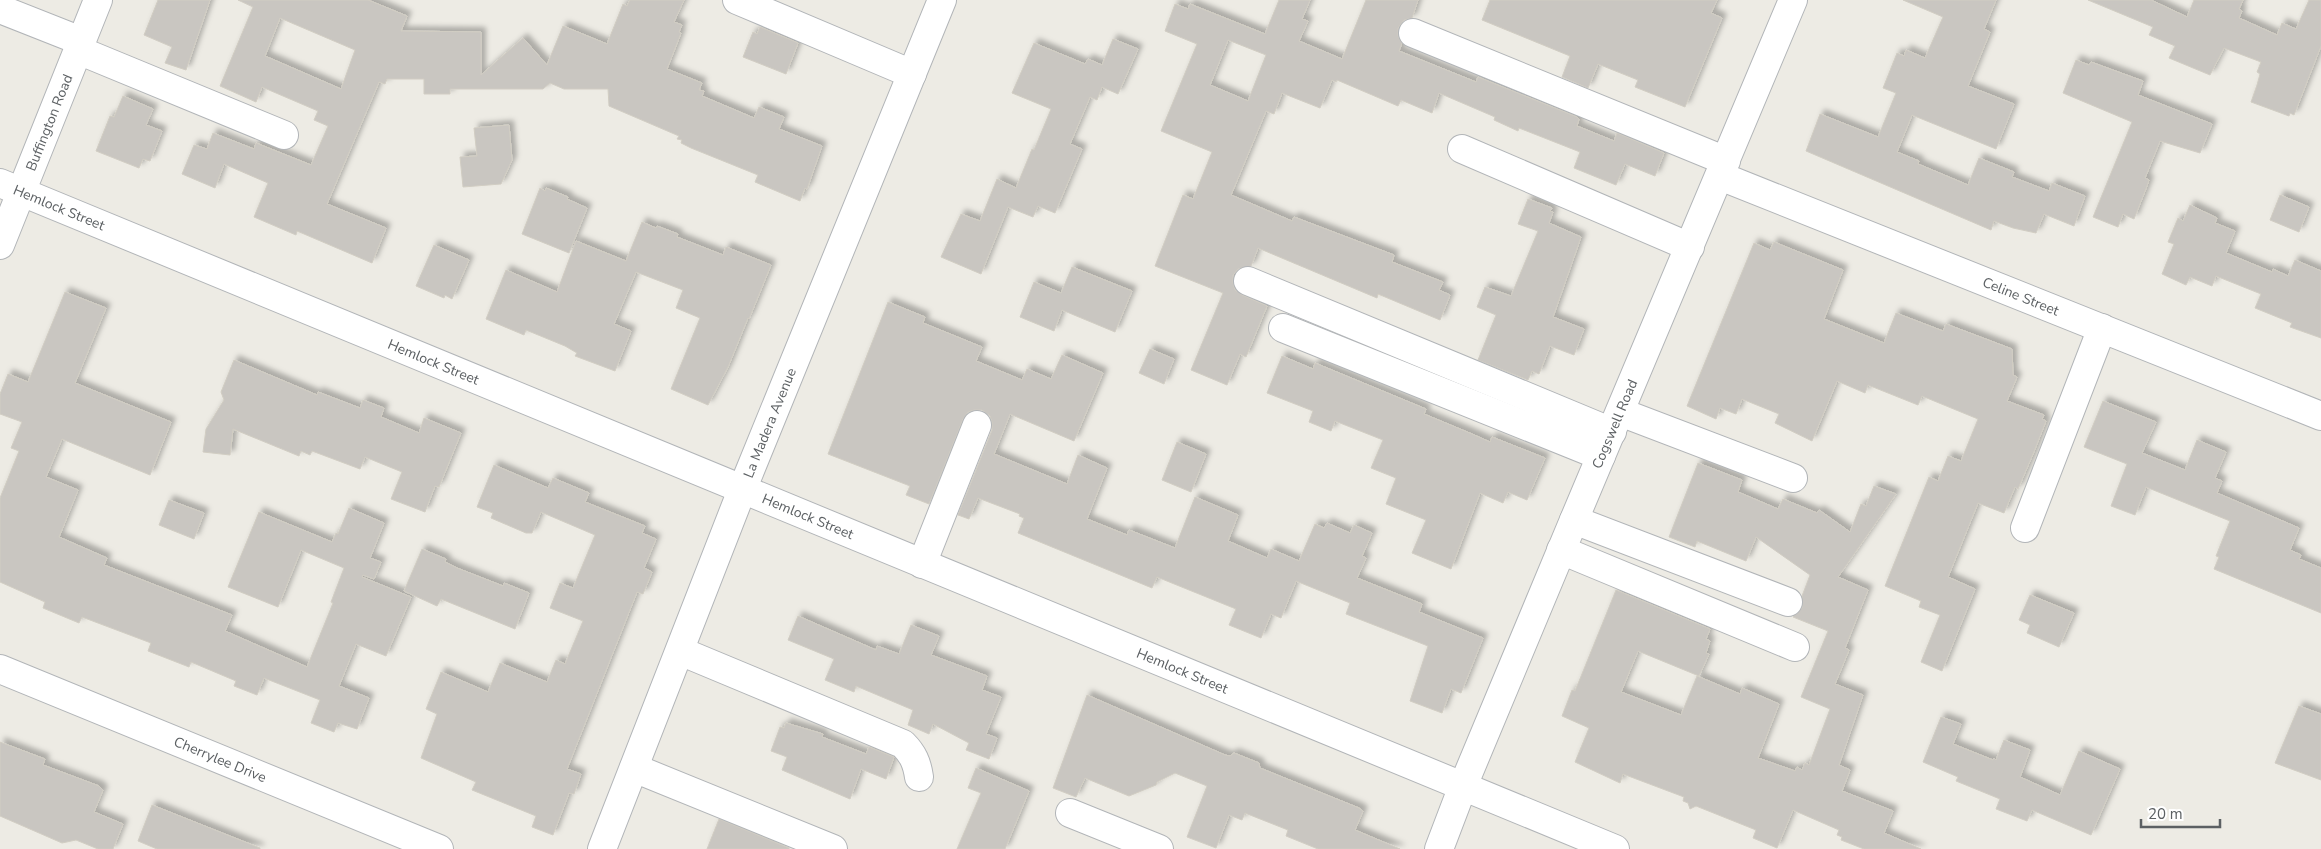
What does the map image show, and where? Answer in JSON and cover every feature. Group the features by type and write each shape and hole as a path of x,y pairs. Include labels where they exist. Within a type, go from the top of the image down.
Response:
{"street":[{"name":"Buffington Road","path":"0,245 10,187 80,45 98,0"},
{"path":"737,0 912,74"},
{"name":"La Madera Avenue","path":"602,849 742,490 942,0"},
{"name":"Cogswell Road","path":"1439,849 1463,786 1561,550 1793,0"},
{"path":"0,9 284,135"},
{"name":"Celine Street","path":"1414,33 1723,168 2102,328 2321,416"},
{"path":"1462,149 1690,246"},
{"name":"Hemlock Street","path":"10,187 1615,849"},
{"path":"1248,281 1616,422 1793,478"},
{"path":"1283,328 1601,456"},
{"path":"2024,528 2102,328"},
{"path":"922,564 977,426"},
{"path":"1574,520 1788,602"},
{"path":"1561,550 1795,647"},
{"path":"680,651 903,744 912,752 917,764 919,777"},
{"name":"Cherrylee Drive","path":"0,670 439,849"},
{"path":"634,768 833,849"},
{"path":"1070,813 1159,849"}],"building":[{"path":"158,0 210,0 186,70 165,63 172,47 144,35"},
{"path":"238,0 368,0 407,16 401,31 481,32 481,75 523,38 547,65 563,26 607,44 623,4 627,6 630,0 684,0 674,22 682,25 679,32 681,33 667,69 702,83 699,90 704,91 702,96 754,118 759,107 784,117 779,129 822,146 807,189 805,188 800,201 755,182 758,175 691,148 681,143 682,140 677,139 679,136 609,106 608,89 564,89 550,83 543,89 450,89 450,94 424,94 424,79 387,79 385,84 379,82 327,204 386,228 372,263 297,231 296,235 254,217 268,183 224,164 215,188 182,174 194,145 207,149 213,133 254,149 256,143 311,165 328,126 314,120 318,111 262,87 256,102 220,86 253,7","holes":["280,18 355,50 341,89 265,56"]},
{"path":"1279,0 1310,0 1302,19 1308,21 1299,41 1342,59 1366,0 1418,0 1412,18 1404,20 1398,28 1398,36 1402,43 1399,51 1476,82 1478,77 1577,117 1579,119 1577,126 1614,141 1617,133 1664,153 1655,176 1625,164 1616,185 1574,168 1580,152 1519,128 1518,131 1494,120 1495,117 1439,93 1432,113 1401,100 1398,106 1337,80 1336,82 1332,80 1320,108 1282,93 1274,114 1266,111 1231,195 1292,221 1294,217 1394,255 1392,262 1443,282 1439,290 1450,295 1440,320 1378,294 1377,298 1258,248 1251,266 1238,269 1233,275 1233,283 1235,290 1242,295 1267,306 1246,357 1240,354 1227,385 1191,370 1223,293 1155,266 1183,195 1193,199 1212,152 1161,131 1197,44 1165,31 1175,4 1188,9 1190,4 1265,34","holes":["1228,40 1266,55 1248,101 1210,85"]},
{"path":"1490,0 1717,0 1711,13 1722,18 1685,107 1635,87 1638,80 1598,64 1588,88 1562,77 1570,56 1482,20"},
{"path":"1903,0 1996,0 1984,29 1990,32 1968,86 2014,104 1996,149 1912,115 1897,152 1919,161 1918,164 1968,185 1979,158 2014,172 2012,177 2049,191 2052,183 2085,196 2074,226 2044,214 2036,233 2013,228 1994,221 1991,230 1806,151 1820,114 1878,137 1896,93 1883,88 1897,53 1904,56 1906,50 1925,58 1943,17"},
{"path":"2088,0 2151,0 2187,17 2194,0 2243,0 2239,9 2242,11 2239,18 2277,35 2282,23 2296,29 2309,0 2321,0 2321,46 2294,115 2290,113 2289,116 2251,102 2260,74 2257,72 2261,62 2224,48 2210,75 2169,58 2175,46 2149,35 2153,27"},
{"path":"760,27 798,43 786,74 743,57 753,32 757,34"},
{"path":"1113,39 1138,49 1118,94 1102,87 1097,100 1090,97 1070,144 1082,149 1055,213 1038,206 1033,217 1008,207 981,274 941,257 961,214 980,221 997,179 1016,188 1032,149 1034,150 1051,109 1012,93 1034,43 1085,64 1088,59 1102,65"},
{"path":"2076,60 2089,65 2091,62 2143,81 2138,95 2212,124 2200,153 2160,141 2145,178 2149,180 2134,219 2123,214 2118,227 2093,217 2132,122 2063,93"},
{"path":"123,96 153,109 146,125 162,131 150,161 143,159 139,168 96,151 110,116 114,117"},
{"path":"509,125 512,160 501,184 463,187 460,157 477,156 474,128"},
{"path":"540,188 545,191 546,188 568,197 567,199 587,208 569,253 522,234"},
{"path":"2280,195 2309,207 2299,232 2270,220"},
{"path":"1528,199 1552,208 1550,211 1553,212 1549,223 1581,237 1553,317 1584,329 1574,355 1550,346 1539,374 1532,371 1528,380 1478,360 1496,315 1477,307 1485,287 1511,296 1538,231 1518,224"},
{"path":"2190,205 2217,218 2215,223 2235,231 2226,253 2272,272 2273,269 2288,276 2295,260 2321,271 2321,338 2290,327 2292,323 2255,308 2261,294 2216,276 2212,286 2190,277 2186,285 2162,274 2174,244 2168,242 2178,218 2183,221"},
{"path":"642,222 678,234 677,237 723,255 726,247 771,265 728,367 708,405 671,389 700,318 676,308 683,290 636,272 614,324 631,331 615,371 575,356 577,353 565,346 526,330 524,335 486,319 506,270 557,292 576,241 626,261"},
{"path":"1774,242 1843,270 1824,319 1884,343 1896,313 1943,331 1946,324 2012,349 2013,375 2017,377 2007,401 2044,415 2042,419 2046,421 2033,454 2018,489 2015,487 2004,513 1978,503 1948,577 1975,589 1942,671 1921,662 1940,615 1919,607 1921,601 1885,586 1929,477 1938,481 1948,456 1961,461 1978,419 1922,396 1918,405 1868,385 1865,393 1837,381 1812,441 1775,423 1779,414 1742,399 1736,414 1720,408 1716,419 1687,406 1754,243 1770,250"},
{"path":"434,245 469,260 452,299 445,295 444,298 416,286"},
{"path":"1072,267 1132,291 1115,332 1062,310 1054,331 1020,317 1034,282 1061,293"},
{"path":"65,292 106,308 75,383 171,422 150,475 62,439 46,477 78,490 59,537 107,558 104,565 232,615 225,631 307,667 333,603 331,602 344,568 301,550 278,607 228,587 259,512 332,542 336,533 338,534 349,508 384,523 370,558 381,562 374,579 363,575 362,577 411,597 386,656 356,644 339,686 369,698 357,729 338,723 334,732 311,723 320,700 264,678 257,695 234,686 236,681 191,662 189,667 148,651 151,643 82,617 79,623 43,608 45,602 0,582 0,498 19,451 11,448 22,422 0,414 0,394 8,374 28,382"},
{"path":"888,302 925,317 923,323 982,347 976,361 1022,380 1027,369 1051,379 1062,355 1103,373 1074,441 1010,414 994,454 1067,484 1078,455 1107,468 1087,519 1127,535 1129,530 1175,548 1195,497 1238,515 1228,541 1267,558 1271,549 1299,561 1315,524 1324,528 1327,523 1350,533 1354,525 1372,533 1362,556 1366,558 1357,578 1422,604 1419,612 1483,638 1461,693 1451,689 1442,713 1410,701 1428,646 1346,614 1350,603 1296,581 1281,618 1271,614 1261,638 1229,625 1236,609 1157,577 1152,588 1018,533 1024,518 1019,516 1020,514 978,498 969,519 958,515 992,430 990,416 982,410 968,412 963,419 929,504 906,495 910,486 828,454"},
{"path":"1150,349 1174,359 1164,384 1139,373"},
{"path":"1282,356 1313,369 1315,363 1426,409 1424,414 1490,442 1492,437 1545,458 1527,500 1508,492 1503,503 1480,493 1451,569 1412,553 1426,520 1386,504 1396,478 1371,468 1383,440 1335,421 1331,431 1309,422 1313,411 1267,393"},
{"path":"234,360 317,395 318,392 360,408 363,400 384,408 381,417 419,433 424,418 461,433 439,487 435,486 425,512 391,499 402,472 365,457 360,469 312,451 310,455 301,451 299,456 233,429 230,455 203,452 206,429 224,400 221,392"},
{"path":"2103,401 2156,422 2142,453 2185,470 2197,440 2226,452 2215,478 2222,481 2217,493 2299,528 2290,550 2301,555 2299,559 2321,568 2321,613 2214,569 2219,557 2216,556 2230,521 2146,487 2135,515 2111,506 2127,464 2084,447"},
{"path":"1177,442 1206,454 1191,492 1162,480"},
{"path":"1698,463 1742,480 1738,492 1778,509 1783,499 1817,513 1819,510 1850,532 1861,504 1866,506 1874,486 1896,494 1838,577 1868,590 1845,648 1849,650 1835,684 1863,695 1839,765 1850,770 1842,791 1893,811 1884,833 1921,849 1864,849 1841,840 1842,837 1837,835 1839,830 1793,810 1777,848 1753,838 1756,830 1696,806 1690,809 1688,803 1683,801 1684,797 1623,774 1620,783 1575,762 1589,728 1562,716 1572,690 1575,691 1616,590 1710,629 1706,639 1710,641 1706,653 1709,654 1699,676 1638,651 1621,692 1681,715 1697,676 1740,694 1742,688 1779,704 1758,758 1795,771 1797,767 1802,770 1805,763 1809,765 1830,709 1801,697 1828,631 1793,617 1802,608 1802,596 1810,575 1756,537 1746,561 1697,541 1695,547 1669,537"},
{"path":"494,465 548,488 553,478 589,493 585,502 645,526 642,533 656,539 644,568 652,572 643,594 637,592 567,769 581,774 574,794 569,793 553,835 532,827 536,816 472,790 476,782 421,758 437,714 426,709 441,672 488,692 500,663 547,682 556,660 565,664 583,621 550,608 560,583 573,588 595,535 541,512 532,533 526,533 491,518 493,513 477,507"},
{"path":"169,500 204,513 194,539 159,525"},
{"path":"422,549 446,559 445,562 457,568 503,586 504,583 529,593 515,629 441,599 437,606 404,591"},
{"path":"2030,595 2074,613 2059,647 2027,633 2030,625 2019,620"},
{"path":"798,616 876,650 877,646 899,654 911,625 939,636 931,655 987,676 982,690 1001,697 986,734 997,738 989,759 966,750 969,743 933,724 929,734 908,725 913,710 856,686 854,692 825,680 834,659 788,640"},
{"path":"1087,695 1225,755 1230,756 1234,753 1259,763 1260,768 1359,808 1363,811 1355,830 1400,849 1318,849 1286,836 1288,830 1245,813 1242,820 1229,815 1216,848 1187,837 1207,786 1175,773 1157,782 1156,785 1129,796 1085,778 1076,797 1053,788"},
{"path":"2299,706 2321,714 2321,780 2275,763"},
{"path":"1941,717 1961,724 1953,744 1993,760 1994,758 1996,760 2004,740 2030,750 2020,777 2060,795 2079,751 2120,769 2091,835 2032,810 2027,821 1996,809 2000,799 1956,781 1958,777 1923,762"},
{"path":"786,723 823,734 822,737 866,754 869,747 894,757 886,779 861,769 850,799 782,770 787,757 771,751 780,727 784,728"},
{"path":"0,742 45,759 43,765 99,786 103,790 94,812 123,824 113,849 98,849 76,840 62,843 0,816"},
{"path":"976,768 1029,791 1005,849 957,849 981,793 968,788"},
{"path":"152,805 260,849 157,849 138,841"},
{"path":"719,819 789,848 789,849 707,849"}]}
